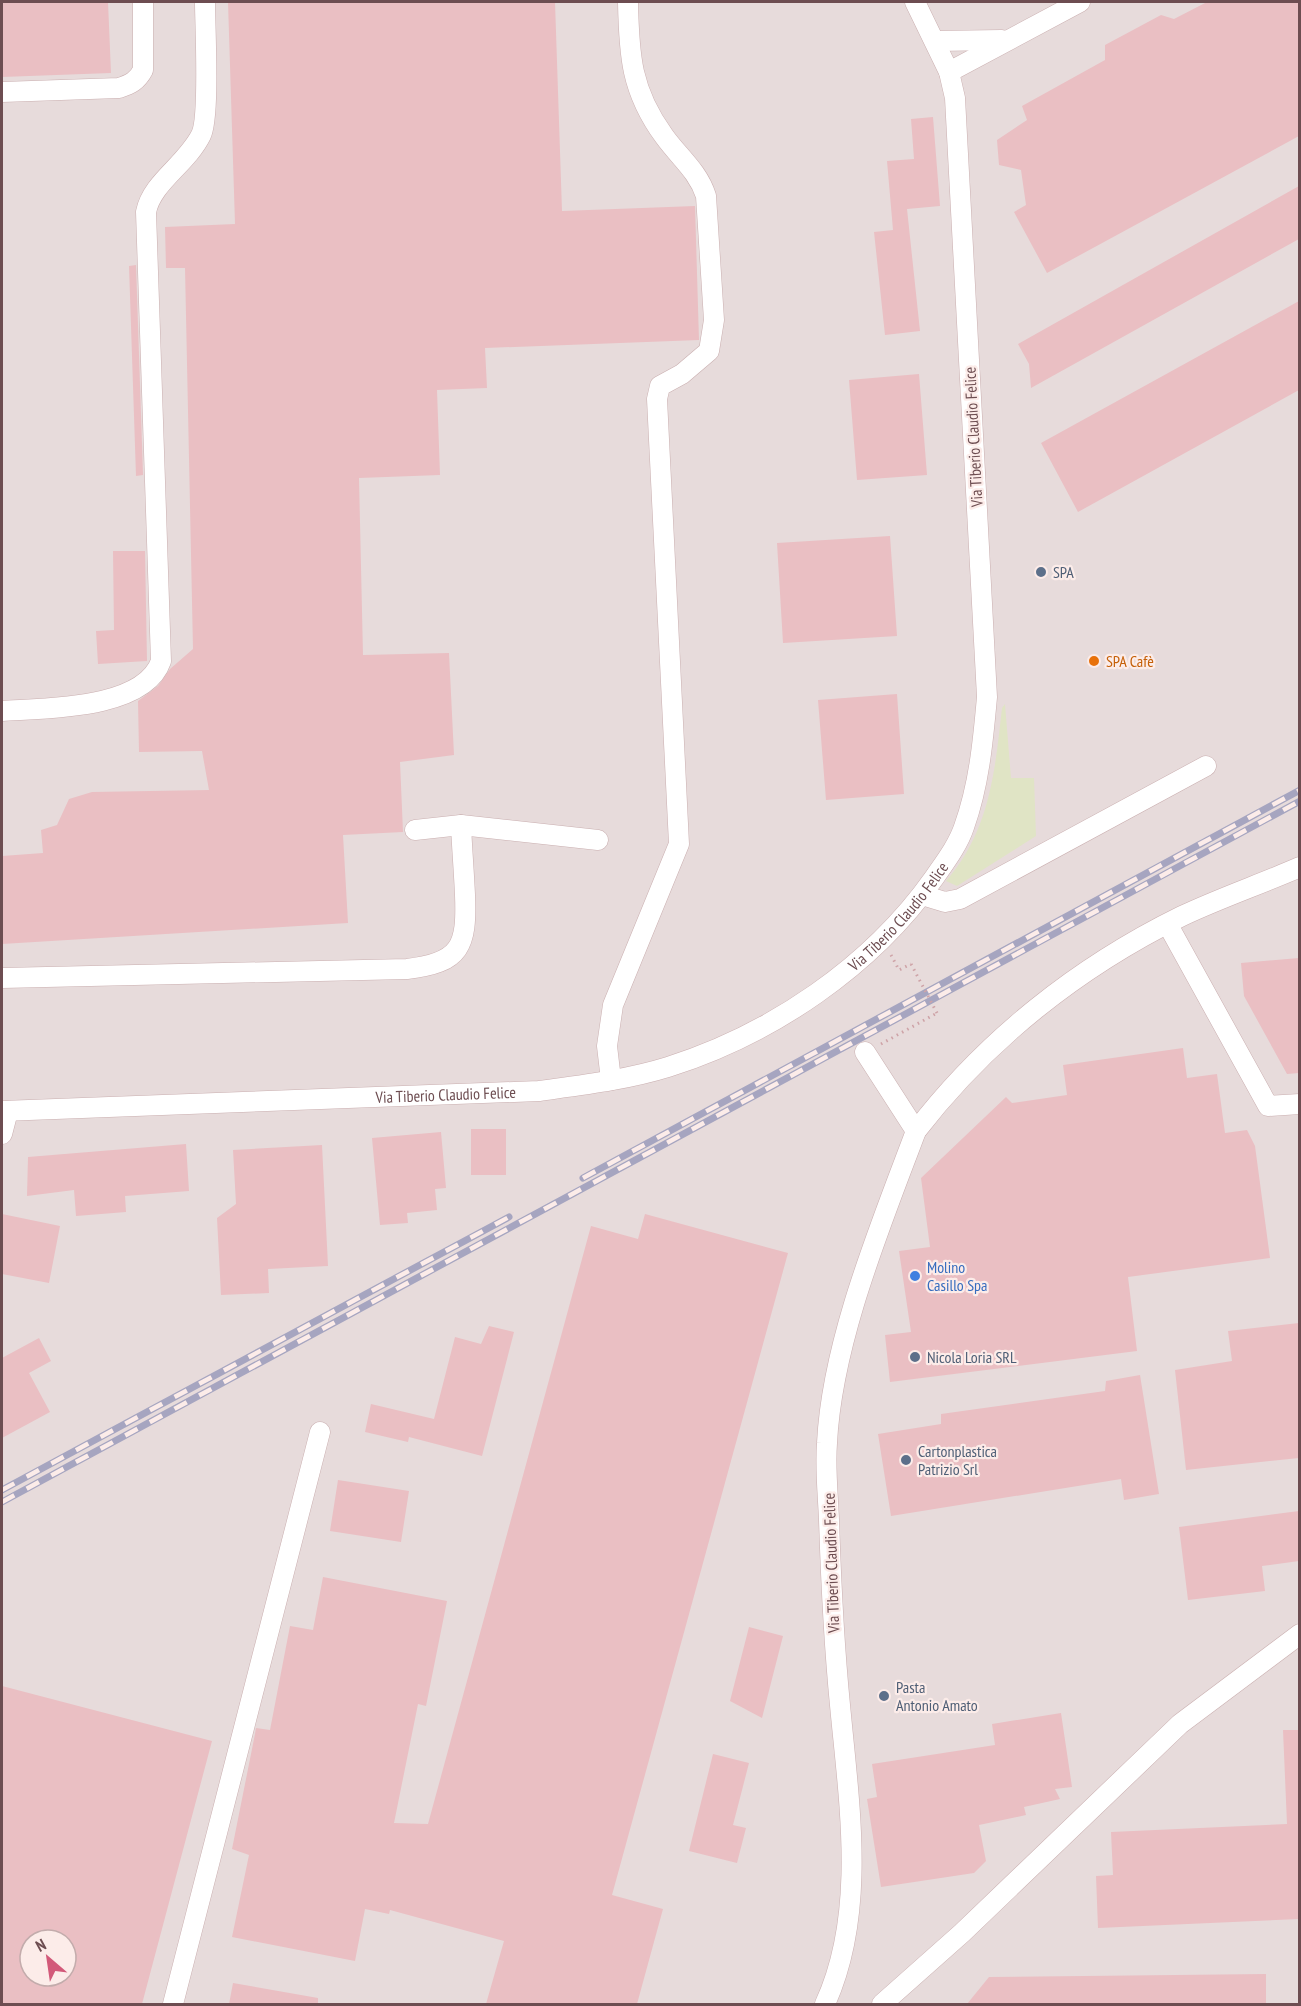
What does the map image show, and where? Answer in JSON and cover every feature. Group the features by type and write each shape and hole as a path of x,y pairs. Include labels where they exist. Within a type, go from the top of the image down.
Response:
{"street":[{"path":"2,711 85,704 115,697 134,689 148,679 158,669 161,661 146,212 153,191 188,158 203,131 205,2"},
{"path":"611,1080 606,1046 614,1005 680,844 657,399 660,386 682,374 709,351 714,320 706,196 702,181 665,137 641,99 633,76 629,46 628,2"},
{"name":"Via Tiberio Claudio Felice","path":"5,1111 539,1091 611,1080 667,1067 715,1049 774,1019 824,988 863,959 922,895 947,860 963,829 981,759 987,698 955,98 949,72 915,2"},
{"path":"949,72 1080,2"},
{"path":"2,92 119,88 130,85 138,79 143,70 143,3"},
{"path":"935,40 977,42 1011,39"},
{"path":"922,895 945,902 960,899 1206,766"},
{"path":"415,830 461,825 598,840"},
{"path":"2,978 407,969 438,963 462,944 466,928 461,825"},
{"name":"Via Tiberio Claudio Felice","path":"825,2004 846,1942 850,1885 850,1815 832,1622 826,1446 829,1415 835,1377 855,1306 916,1131 959,1078 1026,1014 1096,965 1168,924 1299,867"},
{"path":"1168,924 1268,1106 1299,1104"},
{"path":"865,1052 916,1131"},
{"path":"2,1134 5,1111"},
{"path":"173,2004 320,1432"},
{"path":"882,2004 962,1933 1180,1724 1299,1634"}],"path":[{"path":"865,1052 937,1013 911,964 899,970 894,961"}],"shaded area":[{"path":"2,2 1299,2 1299,2004 2,2004"}],"green space":[{"path":"1005,704 1011,778 1034,778 1036,836 957,886 946,881 961,862 981,821 993,777 1002,708"}],"building":[{"path":"2,2 108,2 111,73 2,77"},
{"path":"228,2 555,2 562,211 695,206 699,340 485,348 487,388 437,390 440,475 359,478 363,655 449,653 454,755 400,762 403,832 343,835 348,923 2,944 2,856 43,853 41,830 57,825 69,799 92,792 209,790 202,751 139,752 138,701 158,686 170,669 193,649 185,268 166,268 165,227 235,224"},
{"path":"1207,2 1299,2 1299,136 1047,273 1014,212 1026,205 1021,170 999,165 997,140 1027,120 1022,106 1105,60 1105,45 1161,15 1174,19"},
{"path":"933,117 940,206 907,209 920,331 885,335 874,232 893,230 887,161 914,159 911,119"},
{"path":"1299,186 1299,239 1031,388 1029,364 1018,344"},
{"path":"136,265 143,475 136,476 129,266"},
{"path":"1299,301 1299,390 1078,512 1041,443"},
{"path":"919,374 927,475 857,480 849,380"},
{"path":"890,536 897,636 783,643 777,543"},
{"path":"113,551 145,551 147,661 98,664 96,631 114,630"},
{"path":"897,694 904,794 826,800 818,700"},
{"path":"1299,958 1299,1073 1287,1074 1244,996 1241,963"},
{"path":"1183,1048 1187,1078 1217,1074 1225,1133 1247,1130 1255,1146 1270,1258 1128,1277 1137,1351 890,1382 885,1335 911,1332 899,1251 930,1247 921,1178 1006,1097 1012,1103 1067,1095 1063,1065"},
{"path":"471,1129 506,1129 506,1175 471,1175"},
{"path":"441,1132 446,1188 435,1189 437,1210 407,1213 408,1223 380,1225 372,1138"},
{"path":"186,1144 189,1191 125,1196 126,1212 76,1216 74,1190 27,1196 28,1157"},
{"path":"322,1145 328,1266 268,1269 269,1293 221,1295 217,1218 236,1204 233,1150"},
{"path":"2,1214 60,1226 49,1283 2,1274"},
{"path":"645,1214 788,1253 612,1895 663,1909 637,2004 486,2004 504,1941 390,1910 389,1914 365,1909 355,1961 232,1937 249,1855 232,1849 256,1728 270,1730 290,1626 313,1630 323,1577 447,1601 426,1706 418,1704 394,1823 428,1824 591,1226 638,1239"},
{"path":"1299,1323 1299,1458 1186,1470 1175,1370 1232,1361 1228,1331"},
{"path":"489,1326 514,1332 482,1456 409,1437 408,1442 365,1432 371,1404 434,1419 455,1337 481,1344"},
{"path":"39,1338 51,1361 29,1373 50,1412 2,1438 2,1358"},
{"path":"1140,1375 1159,1494 1124,1500 1121,1479 891,1516 878,1434 941,1424 941,1414 1105,1391 1106,1381"},
{"path":"338,1480 409,1491 401,1542 330,1531"},
{"path":"1299,1511 1299,1561 1262,1566 1265,1591 1188,1600 1179,1527"},
{"path":"749,1627 783,1636 762,1718 730,1701"},
{"path":"2,1686 212,1741 142,2004 2,2004"},
{"path":"1061,1713 1072,1787 1055,1789 1060,1799 1024,1807 1026,1815 979,1825 986,1861 974,1873 881,1887 867,1799 877,1797 872,1764 995,1745 992,1724"},
{"path":"1283,1730 1299,1730 1299,1919 1098,1928 1096,1876 1113,1875 1111,1832 1287,1824"},
{"path":"713,1754 749,1763 733,1825 746,1828 737,1863 689,1851"},
{"path":"1266,1974 1266,2004 967,2004 989,1977"},
{"path":"233,1983 318,1998 318,2004 229,2004"}],"railway":[{"path":"583,1178 1300,790"},
{"path":"2,1502 1300,801"},
{"path":"2,1490 509,1217"}],"place":[{"name":"SPA","path":"1041,572"},
{"name":"SPA Cafè","path":"1094,661"},
{"name":"Molino Casillo Spa","path":"915,1276"},
{"name":"Nicola Loria SRL","path":"915,1357"},
{"name":"Cartonplastica Patrizio Srl","path":"906,1460"},
{"name":"Pasta Antonio Amato","path":"884,1696"}]}
